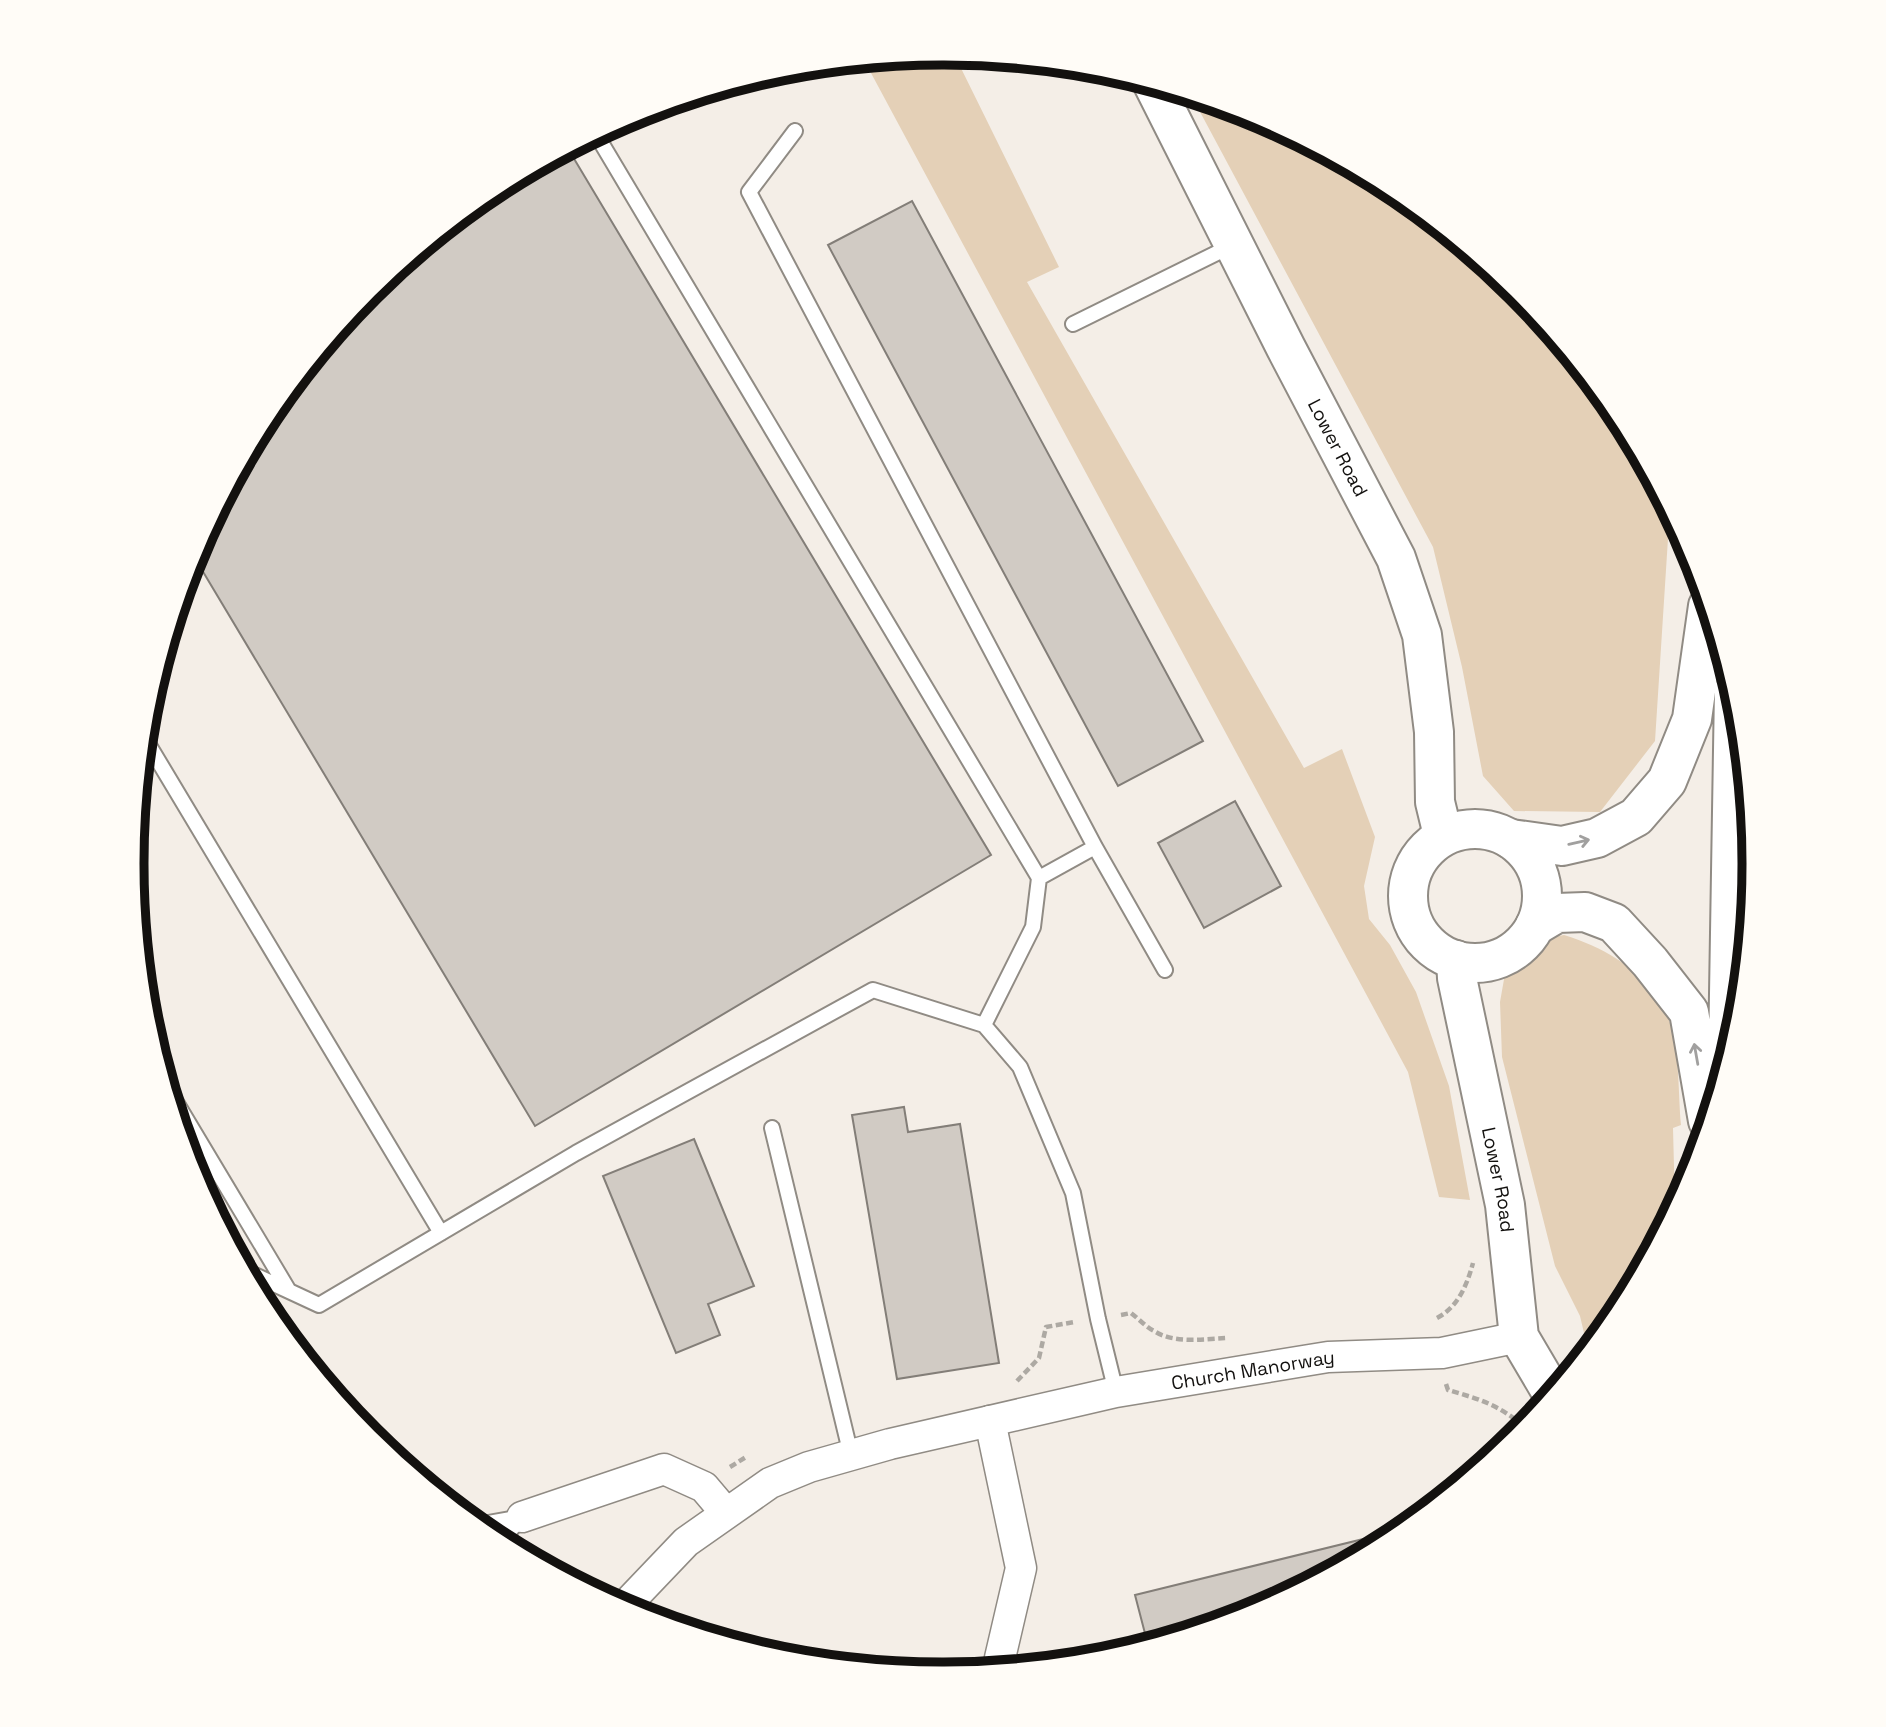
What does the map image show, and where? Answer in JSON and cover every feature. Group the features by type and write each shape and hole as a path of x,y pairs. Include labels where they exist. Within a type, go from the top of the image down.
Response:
{"main road":[{"name":"Lower Road","path":"1158,94 1396,558 1422,635 1434,732 1435,803 1443,835"},
{"path":"1705,626 1692,719 1667,781 1636,817 1597,838 1562,846 1511,839 1487,829 1463,830 1443,835 1424,850 1412,869 1407,892 1413,925 1427,944 1456,960 1486,962 1502,957 1521,944 1535,926 1557,913 1585,912 1614,923 1650,962 1689,1012 1705,1102"},
{"path":"1729,1003 1733,748"},
{"path":"1511,839 1529,855 1539,876 1542,899 1535,926"},
{"name":"Lower Road","path":"1456,960 1457,978 1505,1205 1519,1337 1548,1386"}],"street":[{"name":"Church Manorway","path":"632,1599 686,1542 770,1483 808,1466 1116,1392 1328,1357 1442,1353 1519,1337"},
{"path":"990,1421 1021,1568 1001,1660"},
{"path":"522,1517 664,1469 704,1487 726,1513"}],"lane":[{"path":"795,131 750,192 1096,847 1165,970"},
{"path":"601,142 1039,878 1033,927 984,1025"},
{"path":"1073,324 1234,245"},
{"path":"153,750 441,1233"},
{"path":"1039,878 1096,847"},
{"path":"261,1279 319,1305 576,1153 873,990 984,1025 1020,1067 1073,1193 1116,1392"},
{"path":"187,1121 289,1291"},
{"path":"772,1128 851,1455"},
{"path":"491,1522 522,1517"},
{"path":"508,1533 522,1517"}],"path":[{"path":"1440,1317 1451,1308 1466,1286 1475,1257"},
{"path":"1131,1314 1154,1332"},
{"path":"1039,1358 1046,1327"},
{"path":"1446,1384 1448,1390 1487,1401 1516,1420"}],"shaded area":[{"path":"960,65 1059,267 1027,282 1304,768 1342,749 1375,837 1364,886 1369,919 1390,945 1416,992 1449,1086 1470,1200 1439,1197 1408,1072 869,69"},
{"path":"1197,106 1296,147 1342,172 1387,199 1470,263 1544,337 1577,377 1635,464 1669,531 1655,741 1600,812 1514,811 1483,776 1462,667 1433,547"},
{"path":"1564,935 1591,945 1639,976 1668,1017 1677,1057 1681,1125 1673,1128 1674,1183 1635,1263 1585,1338 1580,1316 1555,1266 1502,1057 1500,1002 1506,968 1523,951 1544,939"}],"building":[{"path":"573,156 991,855 535,1126 201,569 251,464 309,377 342,337 416,263 457,230 499,199"},
{"path":"912,201 1203,741 1118,786 828,245"},
{"path":"1235,801 1281,886 1204,928 1158,843"},
{"path":"904,1107 908,1132 960,1124 999,1363 897,1379 852,1115"},
{"path":"694,1139 754,1286 708,1304 720,1335 676,1353 603,1176"},
{"path":"1372,1537 1296,1580 1249,1601 1150,1635 1146,1636 1135,1595"}]}
